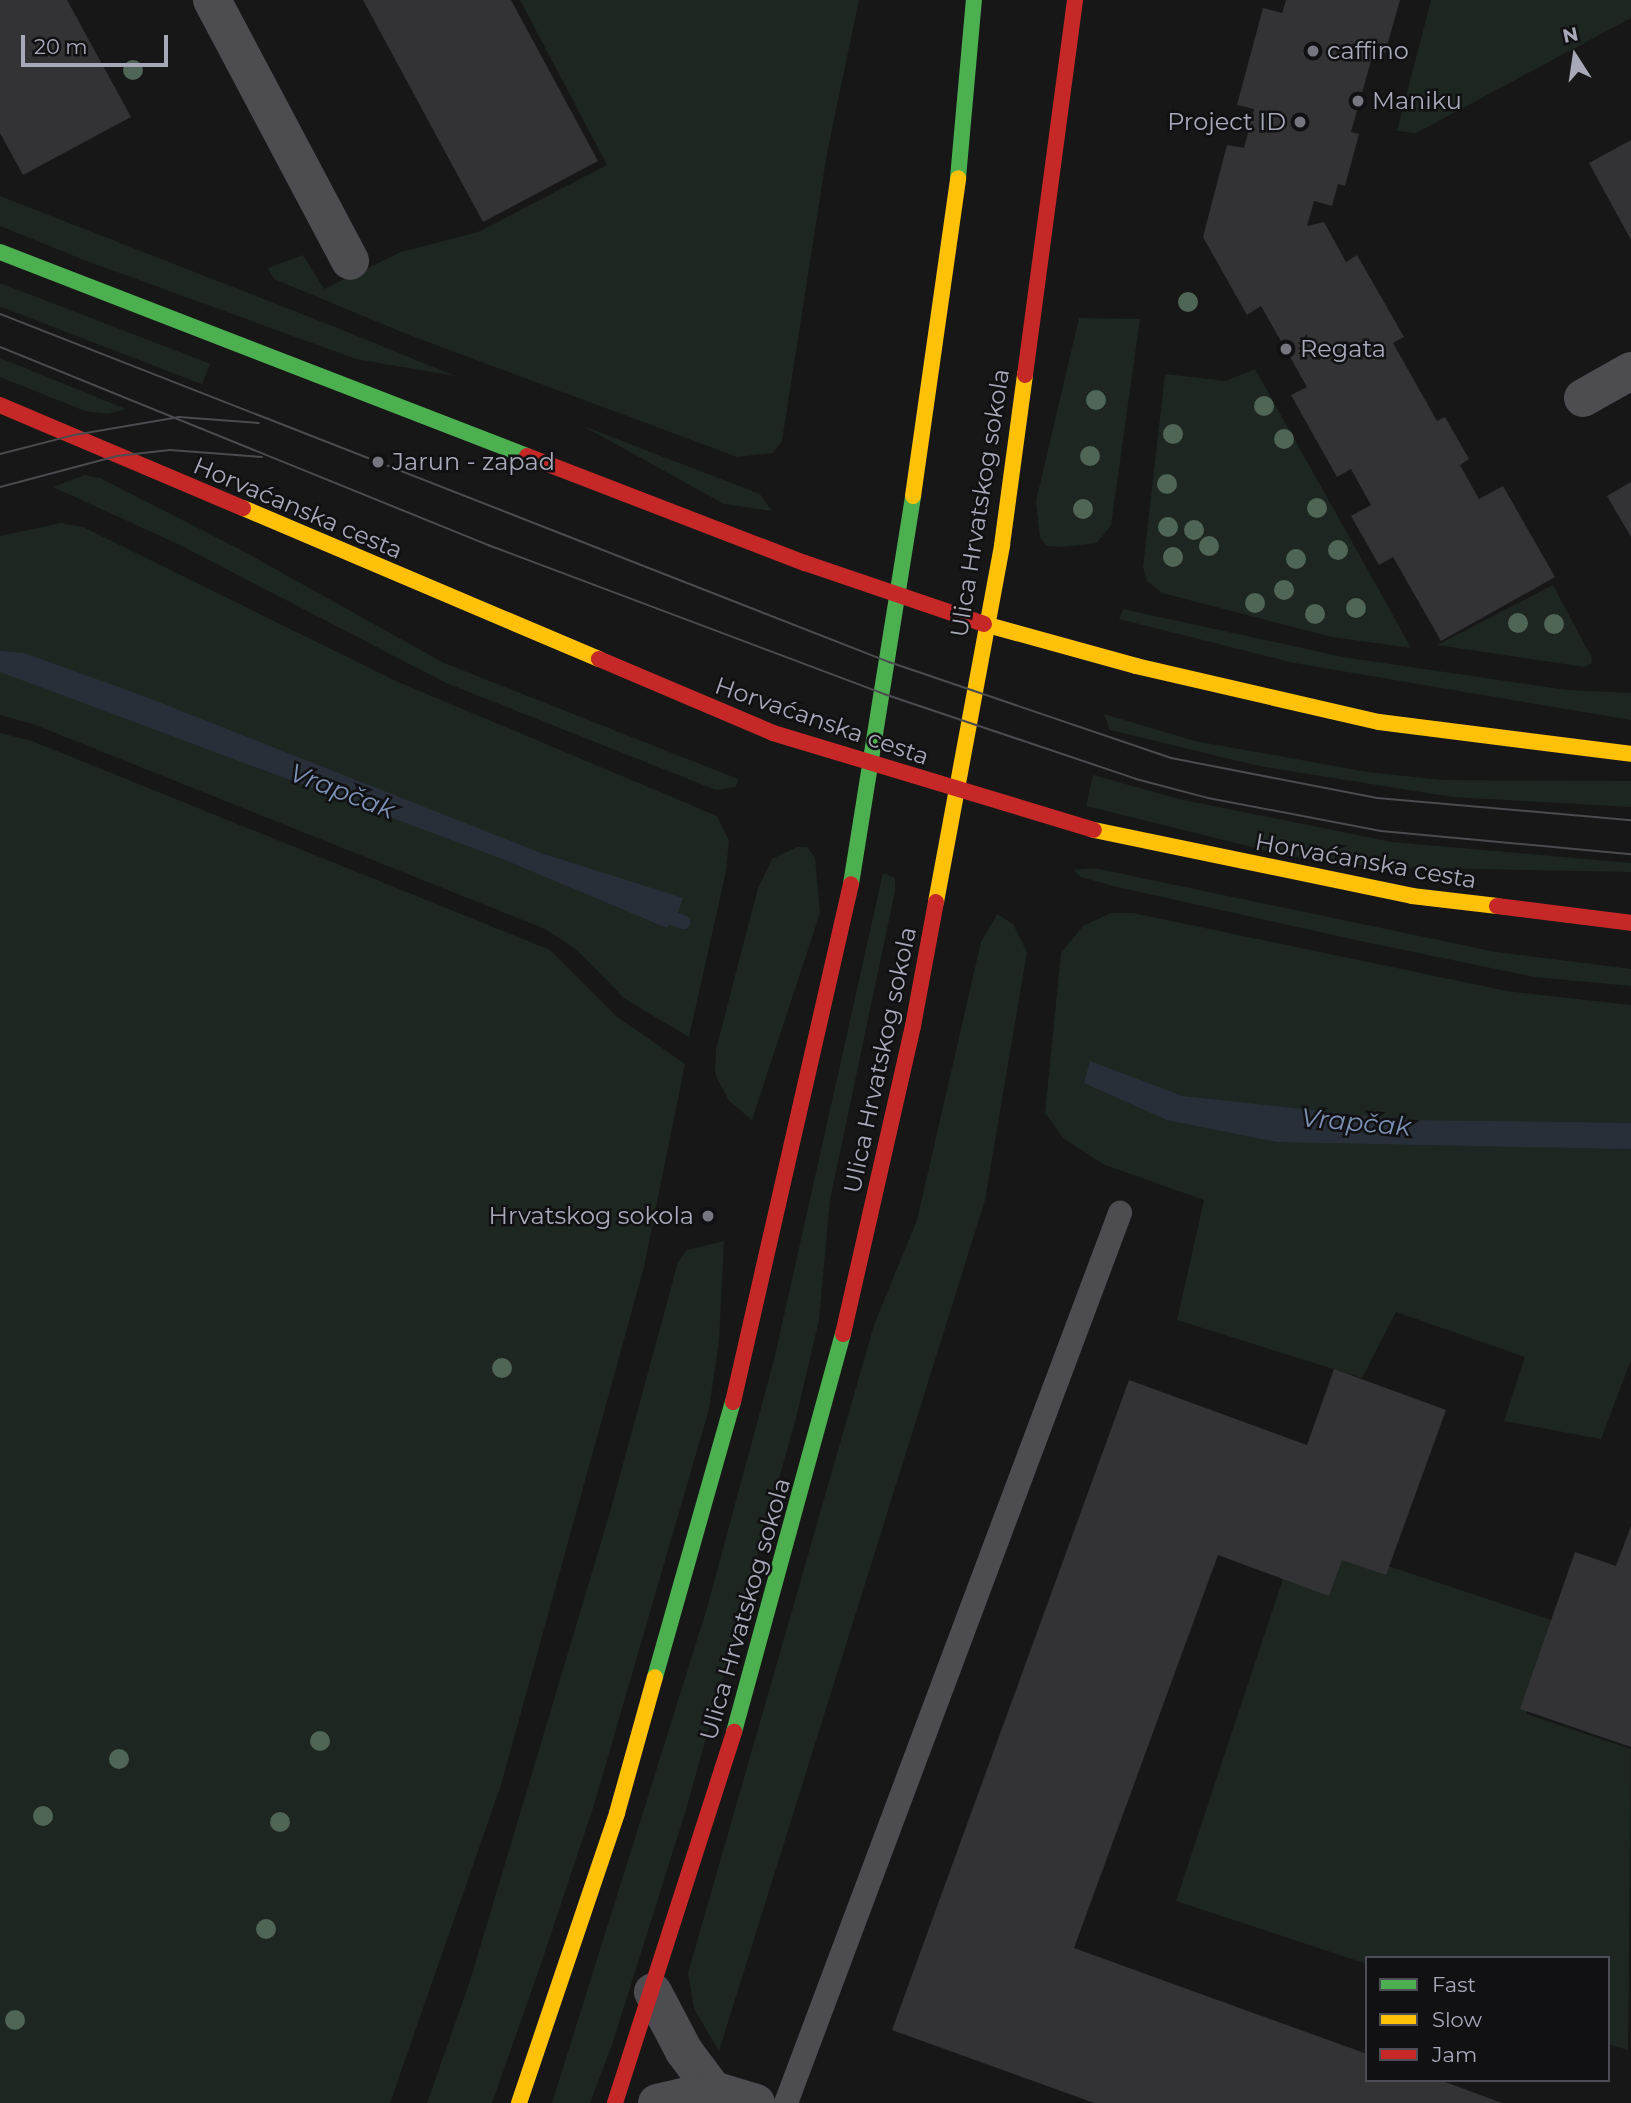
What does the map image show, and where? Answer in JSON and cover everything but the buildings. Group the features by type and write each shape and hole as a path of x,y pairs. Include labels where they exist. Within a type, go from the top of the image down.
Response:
{"street":[{"path":"212,0 350,261"},
{"path":"519,2103 617,1812 740,1378 812,1070 872,766 899,596 961,152 974,0"},
{"name":"Ulica Hrvatskog sokola","path":"615,2103 653,1992 747,1692 853,1296 913,1026 953,790 1002,545 1075,0"},
{"path":"0,252 899,596 985,624 1136,666 1379,722 1631,754"},
{"path":"1583,398 1631,370"},
{"name":"Horvaćanska cesta","path":"0,405 773,733 872,766 1051,820 1412,897 1631,923"},
{"path":"653,1992 684,2051 713,2090"},
{"path":"657,2103 713,2090 756,2103"}],"lane":[{"path":"786,2103 1120,1213"}],"shaded area":[{"path":"520,0 859,0 827,153 782,441 773,453 737,457 409,335 274,279 268,268 303,255 324,289 401,252 478,232 607,165"},
{"path":"1431,0 1631,0 1631,18 1416,133 1397,131"},
{"path":"0,196 455,376 356,359 84,260 0,226"},
{"path":"0,283 210,364 202,384 0,307"},
{"path":"1079,318 1140,319 1111,525 1097,543 1047,546 1040,538 1036,501"},
{"path":"0,358 126,409 108,414 85,411 0,377"},
{"path":"1255,369 1411,648 1332,637 1162,593 1147,581 1143,567 1165,374 1226,381"},
{"path":"583,426 760,494 772,511 724,504"},
{"path":"85,475 100,478 241,550 444,663 738,779 736,787 716,790 446,683 180,545 53,487"},
{"path":"61,523 83,527 396,681 717,816 729,841 726,871 689,1037 625,999 577,950 545,929 33,724 0,715 0,536"},
{"path":"1553,585 1591,656 1592,663 1584,667 1437,645"},
{"path":"1123,609 1343,657 1567,690 1631,693 1631,720 1294,663 1119,619"},
{"path":"1104,714 1195,741 1368,772 1441,780 1631,781 1631,807 1452,797 1259,766 1110,730"},
{"path":"0,733 32,741 550,950 616,1016 685,1064 644,1267 501,1785 390,2103 0,2103"},
{"path":"1093,775 1179,799 1392,842 1631,863 1631,872 1374,867 1288,856 1086,806"},
{"path":"797,847 807,847 815,857 820,913 752,1120 729,1101 715,1074 716,1049 758,888 772,859"},
{"path":"1094,868 1496,952 1631,969 1631,986 1535,977 1346,938 1117,887 1081,877 1074,870"},
{"path":"883,873 895,878 895,891 830,1200 819,1320 796,1418 685,1813 612,2045 590,2103 552,2103 707,1608 774,1360"},
{"path":"1111,913 1133,913 1507,991 1631,1005 1631,1360 1601,1439 1504,1421 1525,1357 1396,1312 1362,1378 1177,1320 1204,1200 1105,1165 1063,1138 1045,1113 1061,953 1083,926"},
{"path":"997,914 1013,924 1027,952 985,1200 719,2051 694,2009 688,1973 874,1325 917,1220 981,942"},
{"path":"724,1241 719,1341 709,1409 594,1805 541,1964 492,2103 427,2103 470,1981 610,1512 678,1262 687,1250"},
{"path":"1297,1536 1557,1622 1526,1714 1631,1749 1628,2050 1610,2045 1610,1956 1365,1956 1365,1963 1176,1901"}],"water":[{"path":"0,651 24,653 146,697 541,853 683,898 677,915 667,928 505,860 0,672"},
{"path":"1090,1061 1182,1096 1404,1120 1631,1123 1631,1149 1277,1142 1167,1120 1084,1083"}],"waterway":[{"name":"Vrapčak","path":"658,913 683,922"}],"tram line":[{"path":"0,314 889,662 1171,758 1377,798 1631,820"},
{"path":"0,347 488,545 884,694 1136,779 1208,798 1381,831 1631,854"},
{"path":"0,454 74,435 179,417 259,423"},
{"path":"0,487 117,456 170,450 262,457"}],"traffic: fast":[{"path":"958,178 974,0"},
{"path":"0,252 527,456"},
{"path":"851,884 913,496"},
{"path":"734,1732 843,1334"},
{"path":"655,1677 733,1402"}],"traffic: slow":[{"path":"913,496 958,178"},
{"path":"936,902 1002,545 1025,375"},
{"path":"243,508 599,659"},
{"path":"984,624 1136,666 1379,722 1631,754"},
{"path":"1094,830 1412,896 1497,906"},
{"path":"519,2103 617,1813 655,1677"}],"traffic: jam":[{"path":"1025,375 1075,0"},
{"path":"0,405 243,508"},
{"path":"527,456 805,563 984,624"},
{"path":"599,659 773,733 1094,830"},
{"path":"733,1402 851,884"},
{"path":"843,1334 913,1026 936,902"},
{"path":"1497,906 1631,923"},
{"path":"615,2103 734,1732"}],"place":[{"name":"caffino","path":"1313,51"},
{"name":"Maniku","path":"1358,101"},
{"name":"Project ID","path":"1300,122"},
{"name":"Regata","path":"1286,349"},
{"name":"Jarun - zapad","path":"378,462"},
{"name":"Hrvatskog sokola","path":"708,1216"}]}
